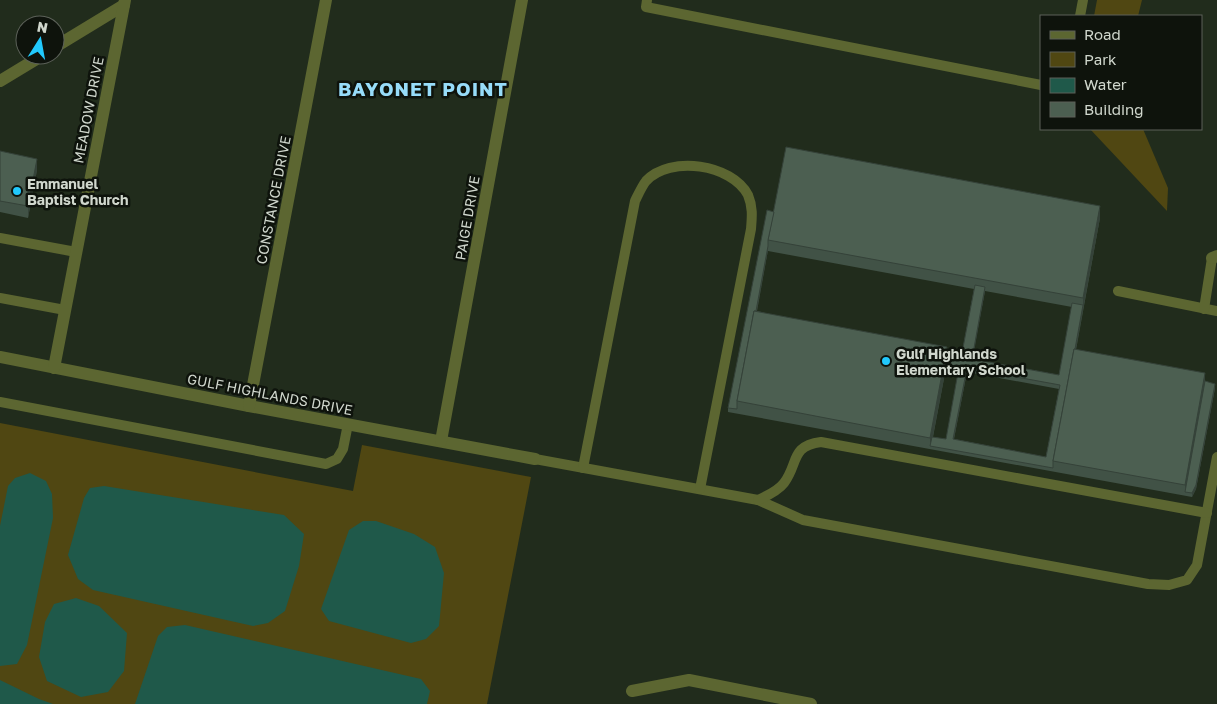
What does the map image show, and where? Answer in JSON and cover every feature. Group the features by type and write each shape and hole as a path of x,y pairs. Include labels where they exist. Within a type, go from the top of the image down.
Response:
{"street":[{"name":"CONSTANCE DRIVE","path":"249,406 326,0"},
{"name":"PAIGE DRIVE","path":"441,441 522,0"},
{"name":"MEADOW DRIVE","path":"65,41 124,3"},
{"name":"MEADOW DRIVE","path":"54,368 124,3"},
{"path":"0,81 26,65"},
{"name":"GULF HIGHLANDS DRIVE","path":"0,357 249,406 535,459"},
{"path":"632,691 688,680 811,704"}],"lane":[{"path":"647,0 646,8 1040,85"},
{"path":"1080,15 1083,0"},
{"path":"583,468 635,201 646,181 664,169 684,165 708,167 729,176 747,194 753,208 751,229 700,489"},
{"path":"0,238 76,252"},
{"path":"1204,308 1215,257"},
{"path":"1118,291 1217,311"},
{"path":"0,298 65,310"},
{"path":"0,402 326,464 338,459 343,449 348,424"},
{"path":"758,500 770,494 784,483 798,453 807,444 821,442 1207,513"},
{"path":"535,459 758,500 803,520 1148,584 1169,585 1187,580 1197,565 1217,457"}],"green space":[{"path":"1097,0 1142,0 1138,15 1094,15"},
{"path":"1091,130 1143,130 1168,188 1167,211"},
{"path":"0,423 353,491 362,445 531,477 487,704 0,704"}],"water":[{"path":"30,473 46,481 52,494 53,518 27,645 17,664 0,666 0,526 8,486 15,478"},
{"path":"104,486 284,515 304,534 299,566 285,611 268,623 253,626 93,590 78,579 68,555 84,498 90,488"},
{"path":"363,521 376,521 414,534 435,547 444,573 439,626 426,639 411,643 329,621 321,609 349,530"},
{"path":"76,598 99,606 127,633 124,671 108,692 81,697 47,681 39,657 45,622 54,604"},
{"path":"185,625 421,679 430,691 427,704 135,704 158,636 167,627"},
{"path":"0,680 39,699 53,704 0,704"}],"building":[{"path":"786,147 1100,206 1083,298 768,240"},
{"name":"Emmanuel Baptist Church","path":"0,151 37,159 28,206 0,201"},
{"path":"767,210 774,212 737,409 728,408"},
{"path":"975,285 985,287 972,359 1059,375 1072,303 1083,305 1053,468 930,446 932,437 946,439 959,367 946,364 947,355 961,358","holes":["967,368 1060,385 1046,457 953,439"]},
{"path":"754,311 947,347 930,438 737,401"},
{"path":"1074,349 1205,373 1185,485 1053,461"},
{"path":"1205,381 1215,384 1196,485 1192,493 1185,492"}],"place":[{"name":"Emmanuel Baptist Church","path":"17,191"},
{"name":"Gulf Highlands Elementary School","path":"886,361"}],"district":[{"name":"BAYONET POINT","path":"423,88"}]}
